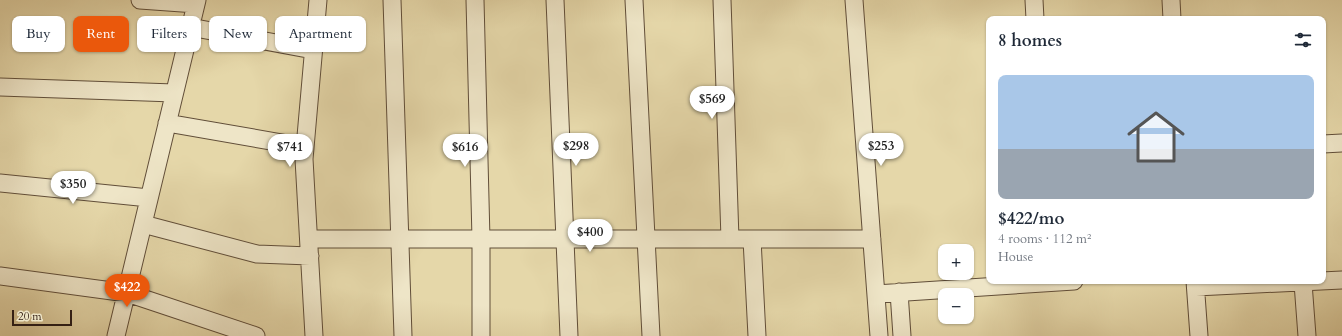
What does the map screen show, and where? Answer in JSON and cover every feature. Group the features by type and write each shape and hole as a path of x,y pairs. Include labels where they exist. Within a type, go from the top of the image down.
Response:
{"street":[{"path":"140,0 196,2 193,16"},
{"path":"316,16 318,0"},
{"path":"392,0 402,336"},
{"path":"475,0 482,336"},
{"path":"555,0 569,336"},
{"path":"634,0 651,336"},
{"path":"722,0 730,239"},
{"path":"854,0 879,336"},
{"path":"1034,0 1035,16"},
{"path":"1170,0 1172,16"},
{"path":"201,30 275,43"},
{"path":"116,336 184,52"},
{"path":"313,52 304,159 314,336"},
{"path":"0,87 174,93"},
{"path":"167,123 305,147"},
{"path":"1326,144 1342,143"},
{"path":"0,182 149,198"},
{"path":"143,224 257,254 309,247 400,239 872,239"},
{"path":"752,239 757,336"},
{"path":"0,276 127,293 256,336"},
{"path":"1326,281 1342,280"},
{"path":"876,294 1018,284"},
{"path":"1196,284 1199,336"},
{"path":"1303,284 1307,336"},
{"path":"899,292 902,336"}]}
